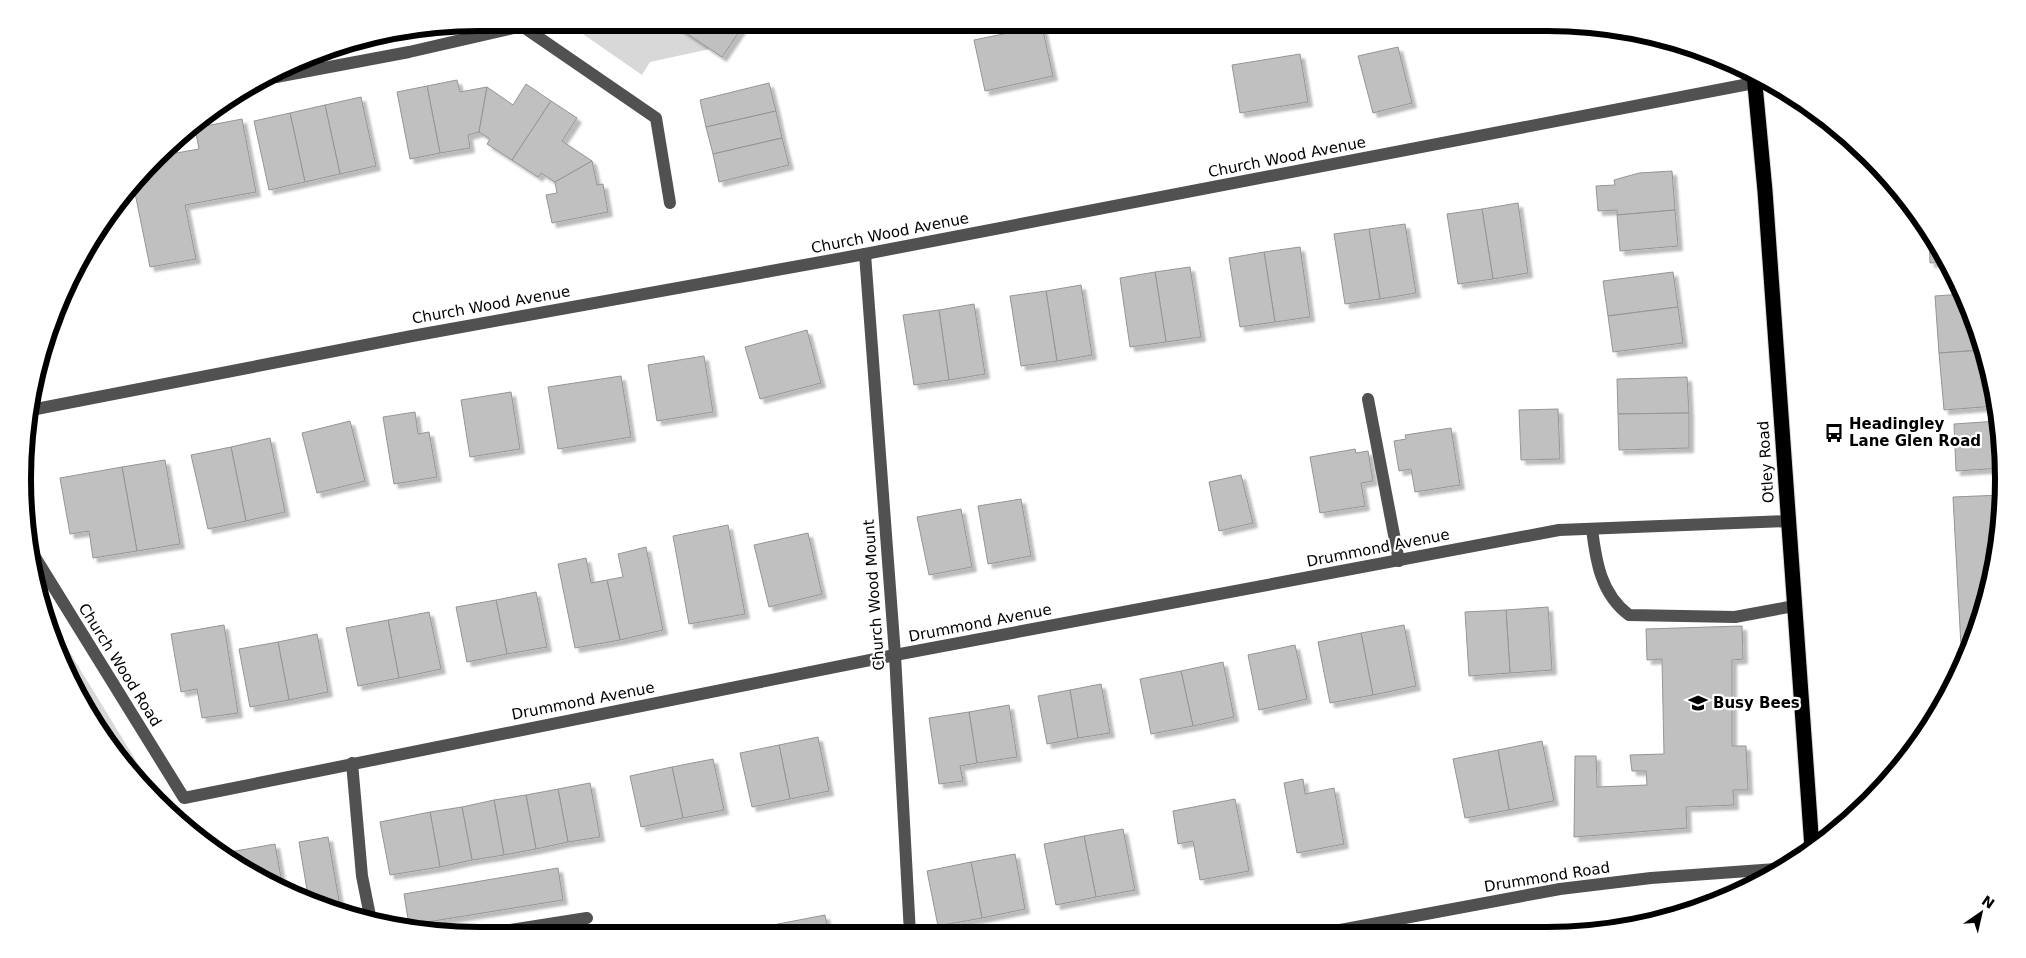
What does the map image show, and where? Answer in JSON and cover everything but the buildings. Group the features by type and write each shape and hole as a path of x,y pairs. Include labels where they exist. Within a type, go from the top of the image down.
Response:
{"highway":[{"name":"Otley Road","path":"1754,82 1765,191 1811,840"}],"street":[{"path":"285,75 409,52 494,31"},
{"path":"533,31 656,118 670,202"},
{"name":"Church Wood Avenue","path":"37,409 412,336 864,254 1750,80"},
{"name":"Church Wood Mount","path":"864,254 894,655 910,927"},
{"path":"1368,399 1399,561"},
{"name":"Drummond Avenue","path":"184,798 894,655 1559,530 1788,521"},
{"path":"1592,529 1596,564 1604,586 1619,608 1629,615 1735,617 1794,606"},
{"name":"Church Wood Road","path":"40,565 184,798"},
{"path":"352,763 362,876 369,913"},
{"name":"Drummond Road","path":"1351,927 1560,889 1651,878 1766,870"},
{"path":"529,927 587,918"}],"shaded area":[{"path":"579,31 683,31 710,49 650,62 642,75"},
{"path":"60,636 149,781 124,752 91,703 77,677"}],"place":[{"name":"Headingley Lane Glen Road","path":"1834,433"},
{"name":"Busy Bees","path":"1698,703"}]}
